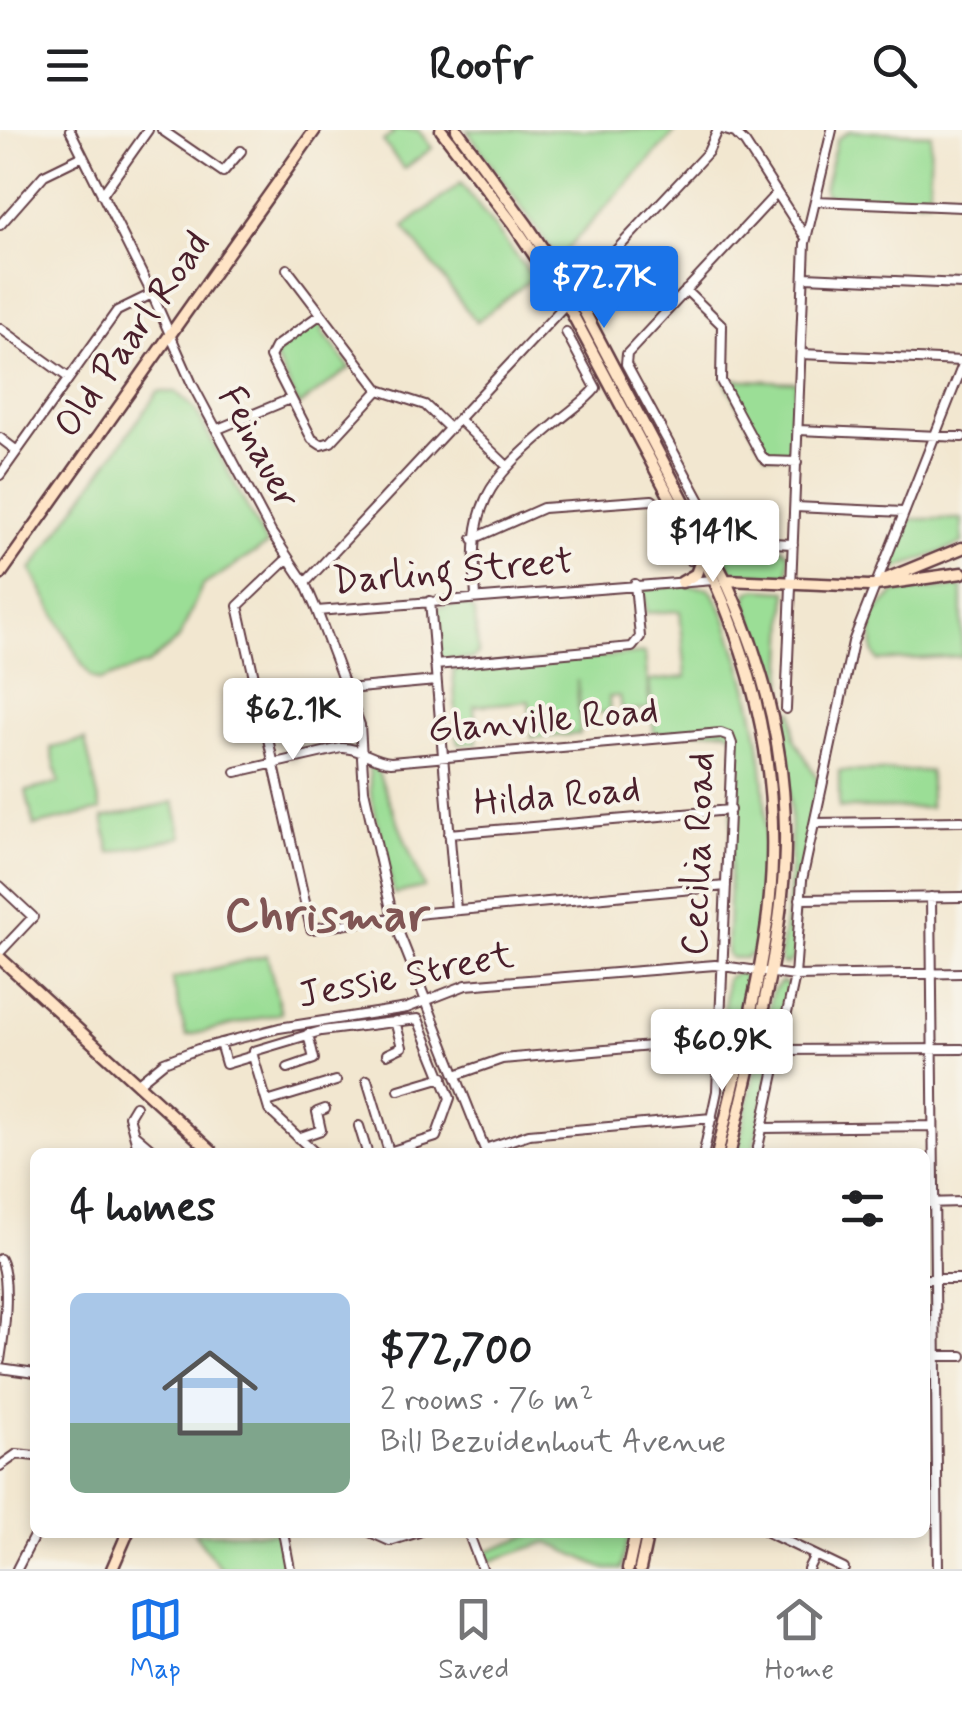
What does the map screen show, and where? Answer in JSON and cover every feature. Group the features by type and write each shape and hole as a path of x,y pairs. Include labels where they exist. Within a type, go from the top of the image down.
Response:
{"main road":[{"name":"Old Paarl Road","path":"0,574 315,130"},
{"path":"442,130 571,300 696,559 699,570 682,582"},
{"path":"456,130 512,202 571,300 720,580 736,603 761,670 781,766 785,832 782,886 719,1148"},
{"path":"872,585 962,548"},
{"path":"696,559 720,580 750,671 769,768 772,862 763,971 731,1148"},
{"path":"720,580 872,585 962,572"},
{"path":"736,603 744,590 761,582"},
{"path":"0,955 208,1148"},
{"path":"112,1569 125,1538"},
{"path":"628,1569 635,1538"},
{"path":"640,1569 647,1538"}],"street":[{"name":"Feinauer","path":"70,130 192,384 305,582 360,725 364,790 392,918 485,1148"},
{"path":"102,195 148,130"},
{"path":"305,582 571,300 714,144 722,130 743,141 806,238"},
{"path":"786,709 806,238 832,130"},
{"path":"168,132 223,172 241,151"},
{"path":"0,225 44,175 83,156"},
{"path":"777,193 628,354 628,368 719,536 729,541 794,544"},
{"path":"816,201 962,207"},
{"path":"791,214 812,215"},
{"path":"287,270 379,390 420,402 450,429"},
{"path":"804,277 962,284"},
{"path":"686,290 722,325 720,381 762,458 797,462"},
{"path":"0,475 117,311 152,294"},
{"path":"321,314 271,352 271,362 312,439 325,445 379,390"},
{"path":"0,328 69,378"},
{"path":"476,598 474,539 487,492 508,467 595,390 595,383 566,332"},
{"path":"758,1148 795,976 800,899 853,642 872,585 962,364 801,354"},
{"path":"218,428 290,399"},
{"path":"459,420 508,467"},
{"path":"798,430 962,437"},
{"path":"0,438 17,451"},
{"path":"474,539 543,508 652,500 696,559"},
{"path":"796,507 903,512"},
{"path":"288,558 238,606 310,929 456,910 726,886"},
{"name":"Darling Street","path":"316,611 720,580"},
{"path":"435,665 632,647 640,637 636,584"},
{"path":"430,601 456,910"},
{"path":"347,689 436,681"},
{"name":"Glanville Road","path":"236,772 340,748 356,748 374,759 391,762 721,733 729,736"},
{"name":"Cecilia Road","path":"705,1148 717,1091 720,1040 732,744 729,736"},
{"name":"Hilda Road","path":"449,834 730,810"},
{"path":"815,823 962,821"},
{"path":"0,886 33,917 0,955"},
{"path":"800,899 962,897"},
{"path":"931,898 934,1126 930,1280 936,1356 938,1569"},
{"name":"Jessie Street","path":"137,1084 180,1054 226,1048 279,1028 407,1008 466,985 723,964 795,976 962,974"},
{"path":"309,1148 274,1117 253,1056 256,1049 308,1034 415,1018 421,1021 450,1098 438,1135 401,1148"},
{"path":"386,1054 402,1047 395,1020"},
{"path":"288,1068 314,1058 308,1034"},
{"path":"456,1075 502,1060 720,1040"},
{"path":"226,1048 230,1063 253,1056"},
{"path":"779,1050 962,1049"},
{"path":"399,1090 443,1077"},
{"path":"368,1080 388,1148"},
{"path":"267,1102 336,1082"},
{"path":"136,1106 130,1116 138,1148"},
{"path":"298,1138 321,1130 317,1112 325,1108"},
{"path":"493,1148 528,1134 712,1118"},
{"path":"360,1126 366,1148"},
{"path":"762,1128 934,1126"},
{"path":"134,1134 150,1148"},
{"path":"930,1203 962,1202"},
{"path":"0,1259 4,1266 0,1360"},
{"path":"930,1280 962,1279"},
{"path":"930,1356 962,1356"},
{"path":"0,1368 30,1373"},
{"path":"930,1432 936,1432"},
{"path":"0,1466 17,1454 30,1455"},
{"path":"930,1509 938,1509"},
{"path":"18,1569 33,1538"},
{"path":"284,1538 290,1569"},
{"path":"470,1538 482,1569"},
{"path":"780,1538 844,1569"},
{"path":"808,1569 815,1555"}],"green space":[{"path":"390,130 418,130 432,148 404,169 383,141 393,134"},
{"path":"467,130 677,130 558,259"},
{"path":"850,131 931,134 929,200 826,195 837,139"},
{"path":"461,183 533,278 476,322 404,227"},
{"path":"316,322 326,327 322,331 350,368 299,406 274,355"},
{"path":"724,379 796,382 791,455 766,455"},
{"path":"158,392 176,392 195,409 267,545 202,586 179,639 148,664 100,681 91,677 82,664 31,570"},
{"path":"912,519 962,519 962,544 894,570 889,560 903,526"},
{"path":"716,538 728,544 783,548 789,554 788,575 736,573"},
{"path":"681,585 708,588 717,600 732,637 755,720 766,835 754,952 745,958 731,958 727,954 735,736 726,730 654,734 649,681 686,677 680,611 646,613 645,597 640,597 640,591"},
{"path":"962,587 962,656 878,661 873,652 871,616 896,592"},
{"path":"787,591 782,710 793,711 794,738 818,780 798,886 793,959 786,965 782,964 780,954 790,863 788,775 773,689 746,602 748,592"},
{"path":"468,604 475,612 478,654 471,659 443,661 439,656 436,610"},
{"path":"645,653 650,709 621,711 619,696 609,697 610,712 581,715 577,680 580,734 532,738 529,701 474,706 477,743 458,744 453,670"},
{"path":"85,740 101,810 34,826 26,791 59,783 51,748"},
{"path":"372,764 424,887 394,894 371,795"},
{"path":"839,771 930,771 930,808 839,808"},
{"path":"174,802 182,837 110,853 103,818"},
{"path":"267,955 281,1013 186,1036 172,979"},
{"path":"737,972 743,974 747,986 725,1090 721,1089 726,979"},
{"path":"782,981 789,986 754,1148 738,1148 772,992"},
{"path":"198,1538 281,1538 286,1569 221,1569"},
{"path":"521,1538 628,1538 621,1569 606,1569 547,1542 485,1563 482,1553"}],"district":[{"name":"Chrismar","path":"327,916"}]}
